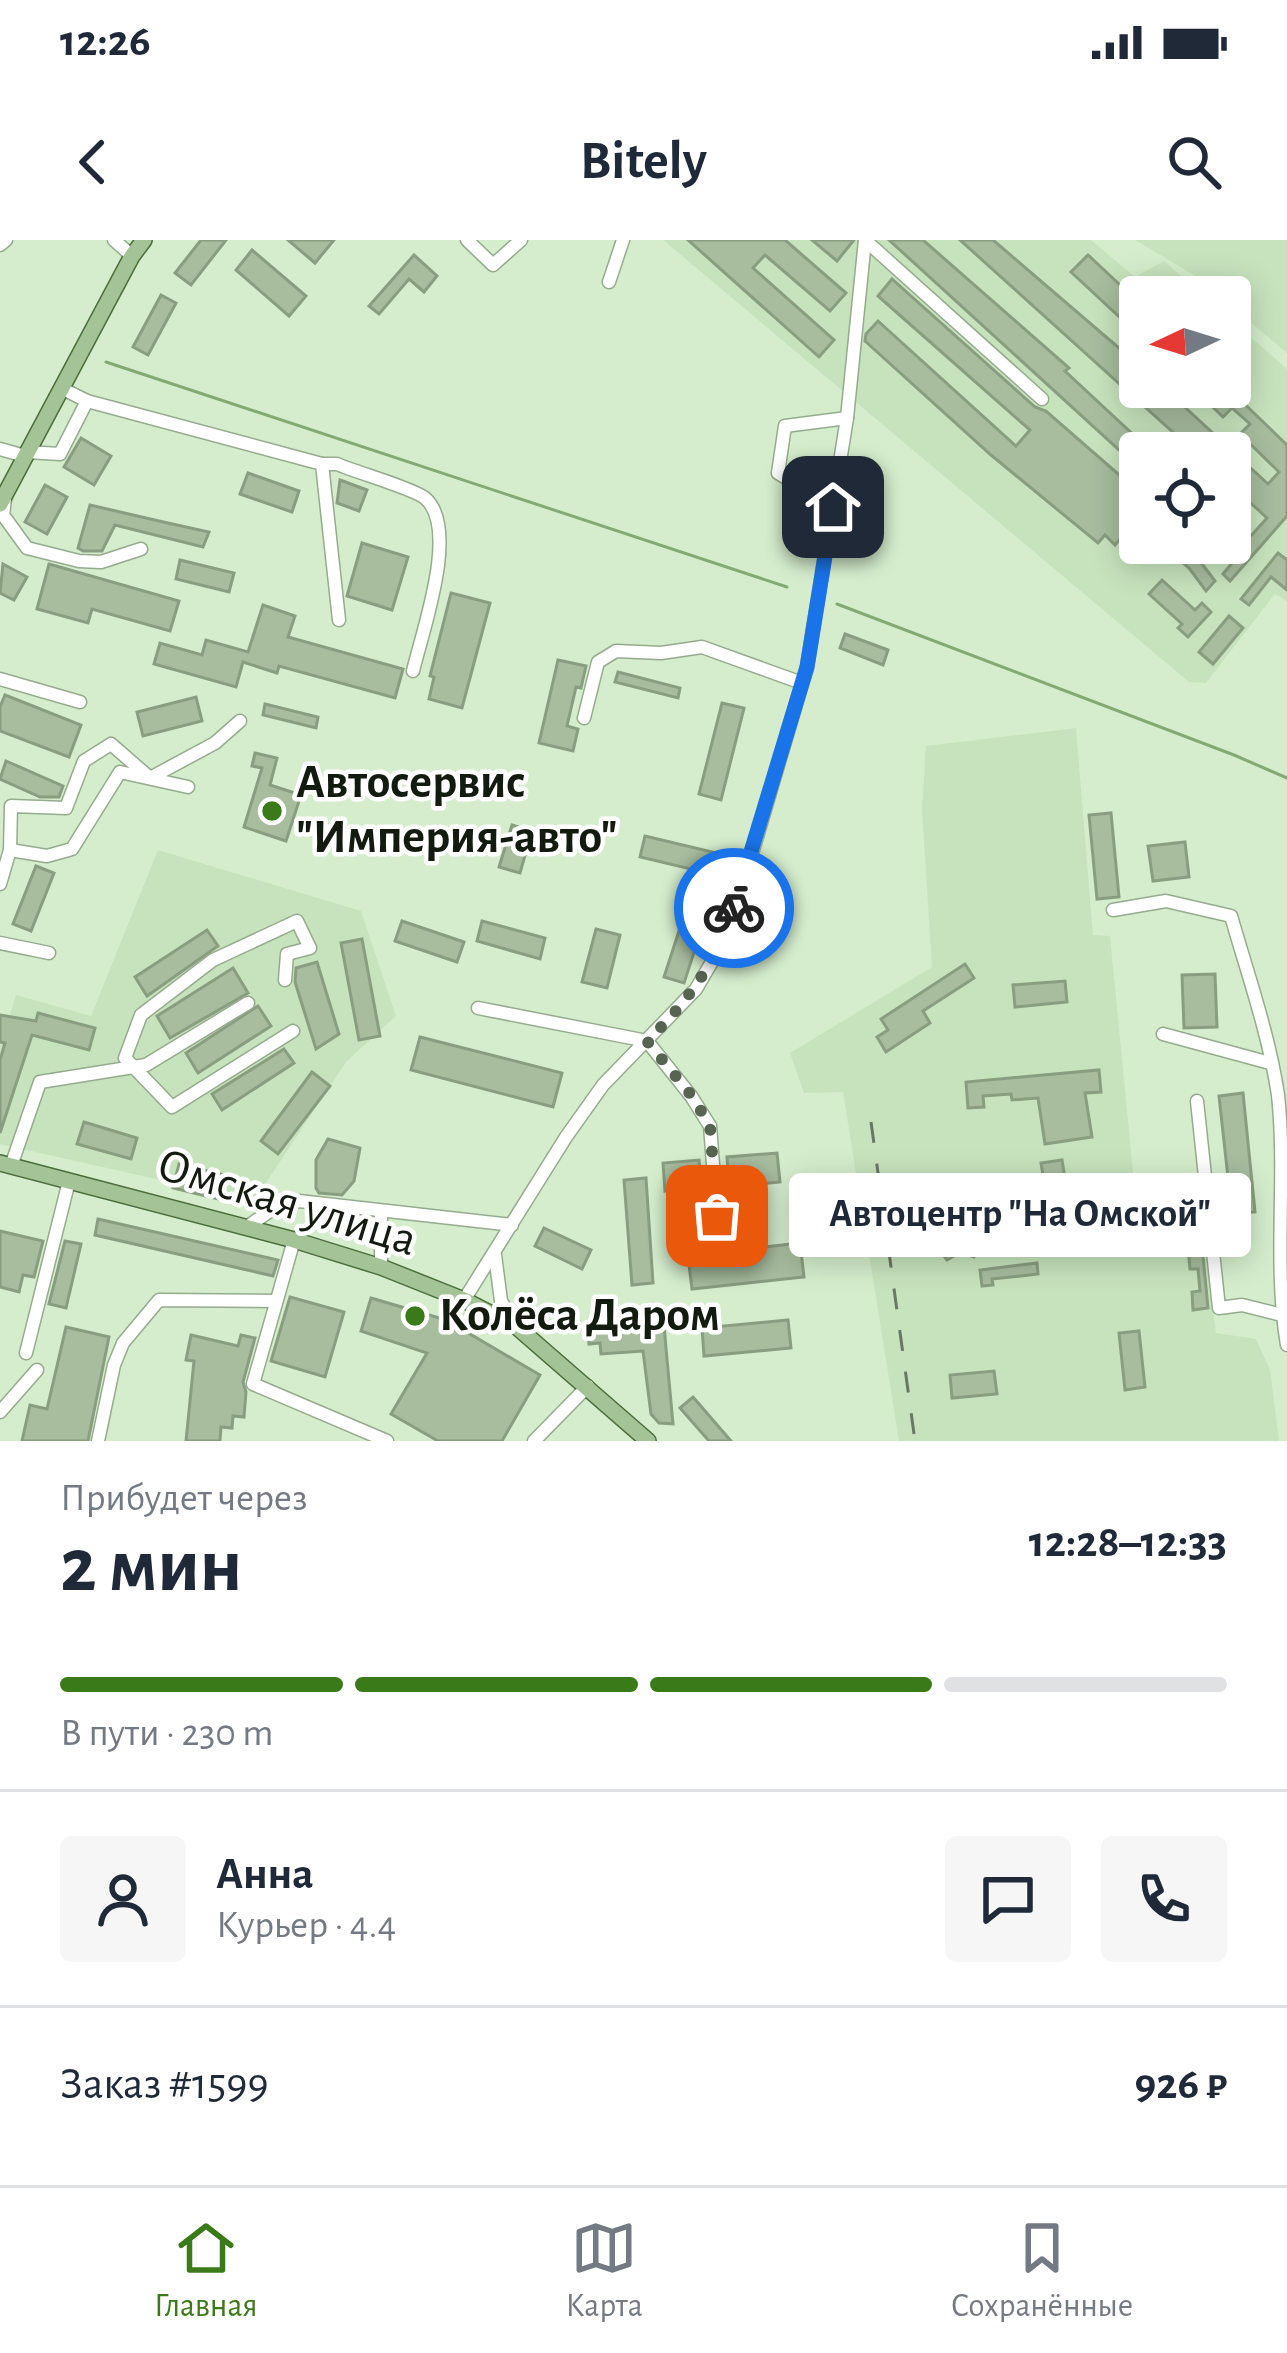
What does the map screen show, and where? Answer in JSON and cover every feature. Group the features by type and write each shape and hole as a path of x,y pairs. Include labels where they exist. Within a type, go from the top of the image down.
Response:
{"main road":[{"path":"3,498 132,256 145,240"},
{"name":"Омская улица","path":"6,1164 294,1240 464,1300 517,1327 648,1441"}],"street":[{"path":"114,240 132,256"},
{"path":"466,240 493,265 520,240"},
{"path":"609,282 622,240"},
{"path":"865,240 1042,399"},
{"path":"464,1300 603,1085 697,989 720,948 802,683 847,418 865,240"},
{"path":"63,389 87,401 322,464 337,464 425,499 442,543 412,670"},
{"path":"0,449 60,454 87,401"},
{"path":"833,507 778,473 785,426 847,418"},
{"path":"322,464 340,620"},
{"path":"3,498 3,515 27,548 101,562 142,549"},
{"path":"584,718 598,662 616,651 661,653 702,647 802,683"},
{"path":"0,679 80,702"},
{"path":"150,778 215,742 240,721"},
{"path":"0,884 10,850 11,806 66,808 84,761 111,744 150,778"},
{"path":"10,850 47,856 72,849 120,772 188,787"},
{"path":"1113,910 1166,901 1231,916 1277,1094 1282,1315 1287,1345"},
{"path":"285,980 286,954 310,948 297,921 213,960 141,1015 125,1058 172,1107 293,1031"},
{"path":"0,943 49,953"},
{"path":"6,1164 40,1082 146,1065 248,1003"},
{"path":"478,1008 647,1041 710,1126 717,1216"},
{"path":"1163,1034 1270,1063"},
{"path":"1197,1100 1219,1308 1242,1305 1282,1315"},
{"path":"26,1353 69,1181"},
{"path":"247,1228 274,1208 298,1202 512,1225"},
{"path":"381,1211 381,1267"},
{"path":"294,1240 253,1384 387,1441"},
{"path":"494,1252 501,1301 517,1327"},
{"path":"98,1441 123,1343 159,1300 276,1301"},
{"path":"0,1412 37,1370"},
{"path":"534,1441 588,1386"}],"shaded area":[{"path":"663,240 1091,240 1134,276 1119,276 1119,408 1251,408 1251,337 1287,369 1287,601 1275,594 1206,683 1189,682"},
{"path":"1135,240 1287,240 1287,353 1251,323 1251,276 1194,275"},
{"path":"1164,261 1181,276 1137,276"},
{"path":"1076,728 1093,935 1110,936 1138,1223 1203,1220 1216,1333 1256,1339 1270,1370 1279,1441 899,1441 843,1092 804,1093 790,1053 932,967 922,809 926,746"},
{"path":"158,850 361,911 396,1016 346,1062 254,1201 0,1144 0,1045 16,995 91,1016"}],"building":[{"path":"201,240 226,240 191,285 175,273"},
{"path":"288,240 334,240 315,263"},
{"path":"688,240 785,240 846,293 830,311 765,255 753,268 834,340 819,357"},
{"path":"812,240 854,240 837,261"},
{"path":"889,240 923,240 1069,368 1065,371 1130,432 1119,432 1119,450"},
{"path":"960,240 993,240 1119,348 1119,384"},
{"path":"252,250 306,296 289,316 236,270"},
{"path":"414,255 437,276 424,292 409,279 379,314 369,306"},
{"path":"1088,255 1119,284 1119,317 1071,272"},
{"path":"892,279 1119,475 1119,540 1115,545 1105,535 1098,543 865,341 878,321 1016,446 1030,430 878,296"},
{"path":"161,295 176,303 148,355 133,347"},
{"path":"1146,408 1186,408 1212,432 1173,432"},
{"path":"1232,408 1249,408 1287,445 1287,516 1251,557 1251,536 1267,518 1251,503 1251,468 1268,484 1279,472 1251,445 1251,432 1242,432 1250,424"},
{"path":"81,438 111,456 94,485 64,467"},
{"path":"248,473 299,491 292,512 240,494"},
{"path":"340,480 367,490 359,511 337,503"},
{"path":"45,485 67,497 47,534 25,522"},
{"path":"90,505 209,532 203,547 115,525 102,551 83,551 78,548"},
{"path":"362,543 408,557 392,610 347,596"},
{"path":"1278,553 1287,560 1287,590 1271,577 1249,605 1241,599"},
{"path":"180,560 234,573 229,592 176,579"},
{"path":"3,564 27,577 14,600 0,593"},
{"path":"49,564 179,601 170,631 92,609 88,623 37,609"},
{"path":"1184,564 1202,564 1215,581 1206,591"},
{"path":"1231,564 1245,564 1230,581 1223,574"},
{"path":"1162,580 1195,610 1202,603 1211,612 1188,637 1178,628 1182,624 1149,594"},
{"path":"451,593 490,603 462,708 429,699 434,677 430,676"},
{"path":"263,605 295,616 288,637 403,669 395,698 279,666 277,673 243,662 236,687 154,664 160,643 202,655 206,640 248,652"},
{"path":"1229,616 1243,628 1213,664 1199,652"},
{"path":"845,634 888,650 883,665 840,648"},
{"path":"558,660 586,666 567,726 578,729 573,751 539,743"},
{"path":"618,672 680,688 678,698 615,682"},
{"path":"5,695 81,725 69,757 0,731"},
{"path":"196,697 202,721 143,736 137,712"},
{"path":"722,703 744,708 721,800 699,794"},
{"path":"265,704 318,717 316,728 263,715"},
{"name":"Автосервис \"Империя-авто\"","path":"255,753 277,758 270,785 301,795 286,841 244,827 262,768 252,766"},
{"path":"6,761 63,786 59,797 40,797 0,779"},
{"path":"1111,813 1119,897 1097,899 1089,815"},
{"path":"512,825 532,831 520,873 499,867"},
{"path":"645,836 725,855 720,876 640,857"},
{"path":"1185,842 1189,877 1153,881 1148,846"},
{"path":"36,866 54,873 31,931 13,924"},
{"path":"692,891 712,898 684,983 664,977"},
{"path":"402,921 464,942 457,962 395,941"},
{"path":"482,921 545,938 540,959 477,941"},
{"path":"596,929 620,935 607,988 582,982"},
{"path":"207,930 218,946 147,996 135,977"},
{"path":"362,939 380,1036 359,1040 341,943"},
{"path":"317,962 339,1034 316,1049 295,982 296,968"},
{"path":"965,964 974,978 923,1011 930,1023 886,1052 877,1037 888,1030 881,1019"},
{"path":"233,968 248,993 170,1038 157,1016"},
{"path":"1215,974 1217,1027 1184,1028 1182,975"},
{"path":"1065,981 1067,1002 1015,1007 1013,985"},
{"path":"258,1006 271,1026 198,1073 186,1053"},
{"path":"38,1013 95,1028 89,1050 32,1035 0,1133 0,1060 5,1043 0,1042 0,1015 36,1021"},
{"path":"420,1037 562,1073 553,1107 411,1070"},
{"path":"284,1049 294,1063 222,1110 212,1094"},
{"path":"1099,1070 1101,1092 1085,1093 1092,1137 1045,1144 1038,1098 983,1096 984,1107 968,1108 966,1082"},
{"path":"312,1072 330,1086 278,1154 261,1141"},
{"path":"1243,1093 1255,1212 1232,1214 1219,1096"},
{"path":"84,1122 137,1138 131,1159 77,1144"},
{"path":"328,1139 360,1148 354,1181 342,1195 319,1193 316,1188 316,1160"},
{"path":"777,1153 780,1182 729,1187 727,1157"},
{"path":"699,1160 704,1220 679,1222 676,1190 665,1191 663,1163"},
{"path":"1062,1160 1070,1209 1049,1212 1041,1163"},
{"path":"179,1164 224,1175 218,1199 173,1188"},
{"path":"646,1178 653,1283 632,1285 624,1180"},
{"path":"1195,1183 1197,1203 1145,1209 1143,1190"},
{"path":"964,1209 971,1212 966,1223 974,1229 972,1238 980,1249 974,1257 961,1252 947,1260 941,1252 945,1224 940,1220"},
{"path":"98,1219 278,1260 273,1276 95,1235"},
{"path":"1200,1225 1208,1308 1193,1310 1192,1292 1200,1291 1198,1269 1190,1269 1186,1226"},
{"path":"544,1228 591,1250 582,1269 535,1246"},
{"path":"0,1231 43,1241 34,1277 23,1275 19,1292 0,1287"},
{"path":"736,1238 738,1250 800,1243 804,1277 692,1289 688,1257 708,1255 706,1241"},
{"path":"65,1241 81,1244 66,1308 49,1304"},
{"path":"1037,1263 1038,1274 992,1279 993,1285 982,1286 980,1270"},
{"path":"290,1297 344,1312 325,1377 271,1361"},
{"path":"371,1298 446,1320 540,1375 502,1441 438,1441 391,1414 427,1353 361,1331"},
{"path":"788,1320 791,1348 704,1356 702,1328"},
{"path":"664,1324 673,1424 659,1423 651,1414 643,1351 601,1354 600,1343 589,1344 588,1331"},
{"path":"66,1327 109,1337 88,1441 22,1441 30,1405 47,1409"},
{"path":"1139,1331 1145,1387 1125,1390 1119,1333"},
{"path":"191,1335 238,1346 241,1335 255,1338 243,1382 244,1417 233,1416 232,1428 221,1427 220,1441 186,1441 194,1361 186,1360"},
{"path":"994,1371 997,1394 952,1398 950,1375"},
{"path":"693,1397 731,1441 709,1441 680,1408"}],"waterway":[{"path":"106,362 787,587"},
{"path":"837,604 1287,778"}],"railway":[{"path":"871,1122 915,1441"}],"way so far":[{"path":"717,1216 710,1126 647,1041 697,989 720,948 734,908"}],"place":[{"name":"Автосервис \"Империя-авто\"","path":"272,811"},
{"name":"Автоцентр \"На Омской\"","path":"717,1216"},
{"name":"Колёса Даром","path":"415,1316"}],"route":[{"path":"734,908 807,667 833,507"}]}
